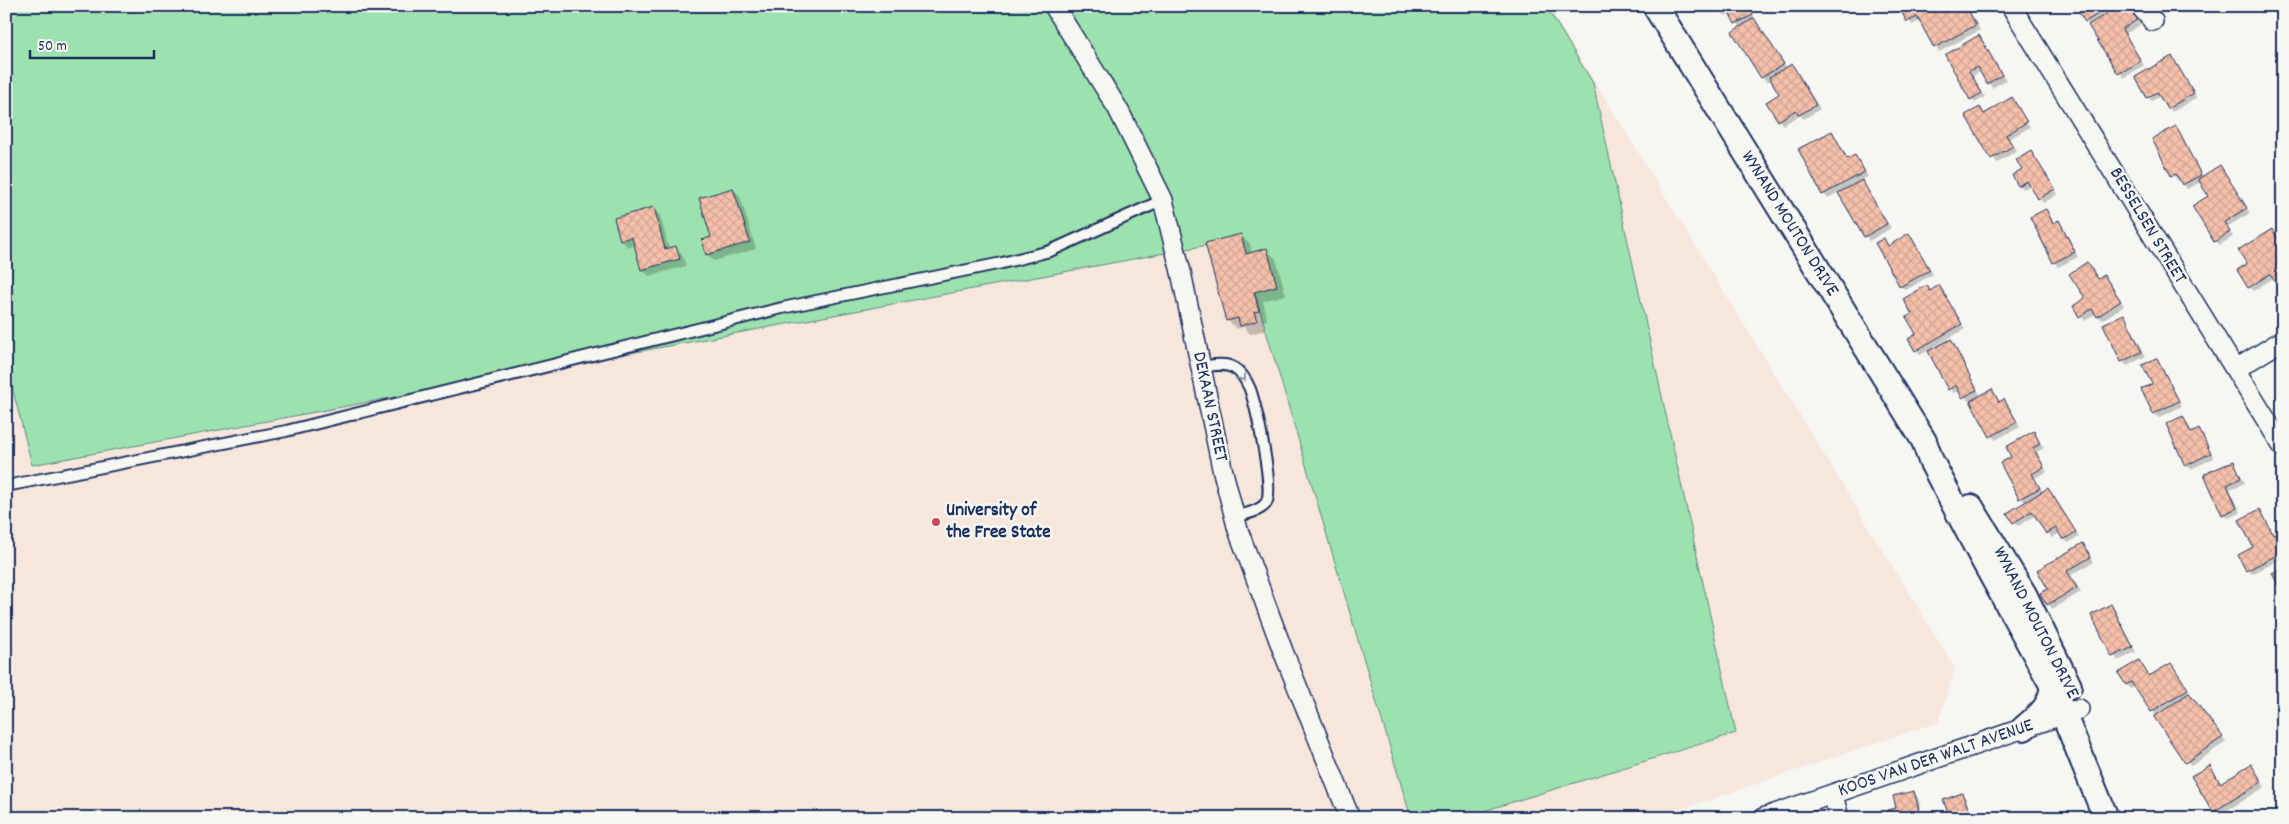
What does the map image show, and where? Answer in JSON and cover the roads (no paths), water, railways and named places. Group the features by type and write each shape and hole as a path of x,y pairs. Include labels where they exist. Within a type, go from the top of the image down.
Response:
{"street":[{"name":"DEKAAN STREET","path":"1054,6 1118,109 1163,200 1181,272 1200,367 1235,517 1268,612 1350,818"},
{"name":"WYNAND MOUTON DRIVE","path":"1655,6 1924,441 1931,461 2018,604 2072,711 2122,818"},
{"name":"BESSELSEN STREET","path":"2011,6 2283,446"},
{"path":"2140,6 2153,21"},
{"path":"2236,369 2283,340"},
{"name":"WYNAND MOUTON DRIVE","path":"2018,604 2053,686 2072,711 2106,818"},
{"path":"2024,728 2046,709 2051,699 2053,686"},
{"name":"KOOS VAN DER WALT AVENUE","path":"1763,818 2072,711"},
{"path":"1832,795 1840,818"}],"lane":[{"path":"6,486 286,431 782,308 1002,263 1050,251 1163,200"},
{"path":"1200,367 1226,365 1234,368 1242,376 1249,388 1262,438 1269,491 1267,502 1260,508 1235,517"}],"place":[{"name":"University of the Free State","path":"936,522"}]}
